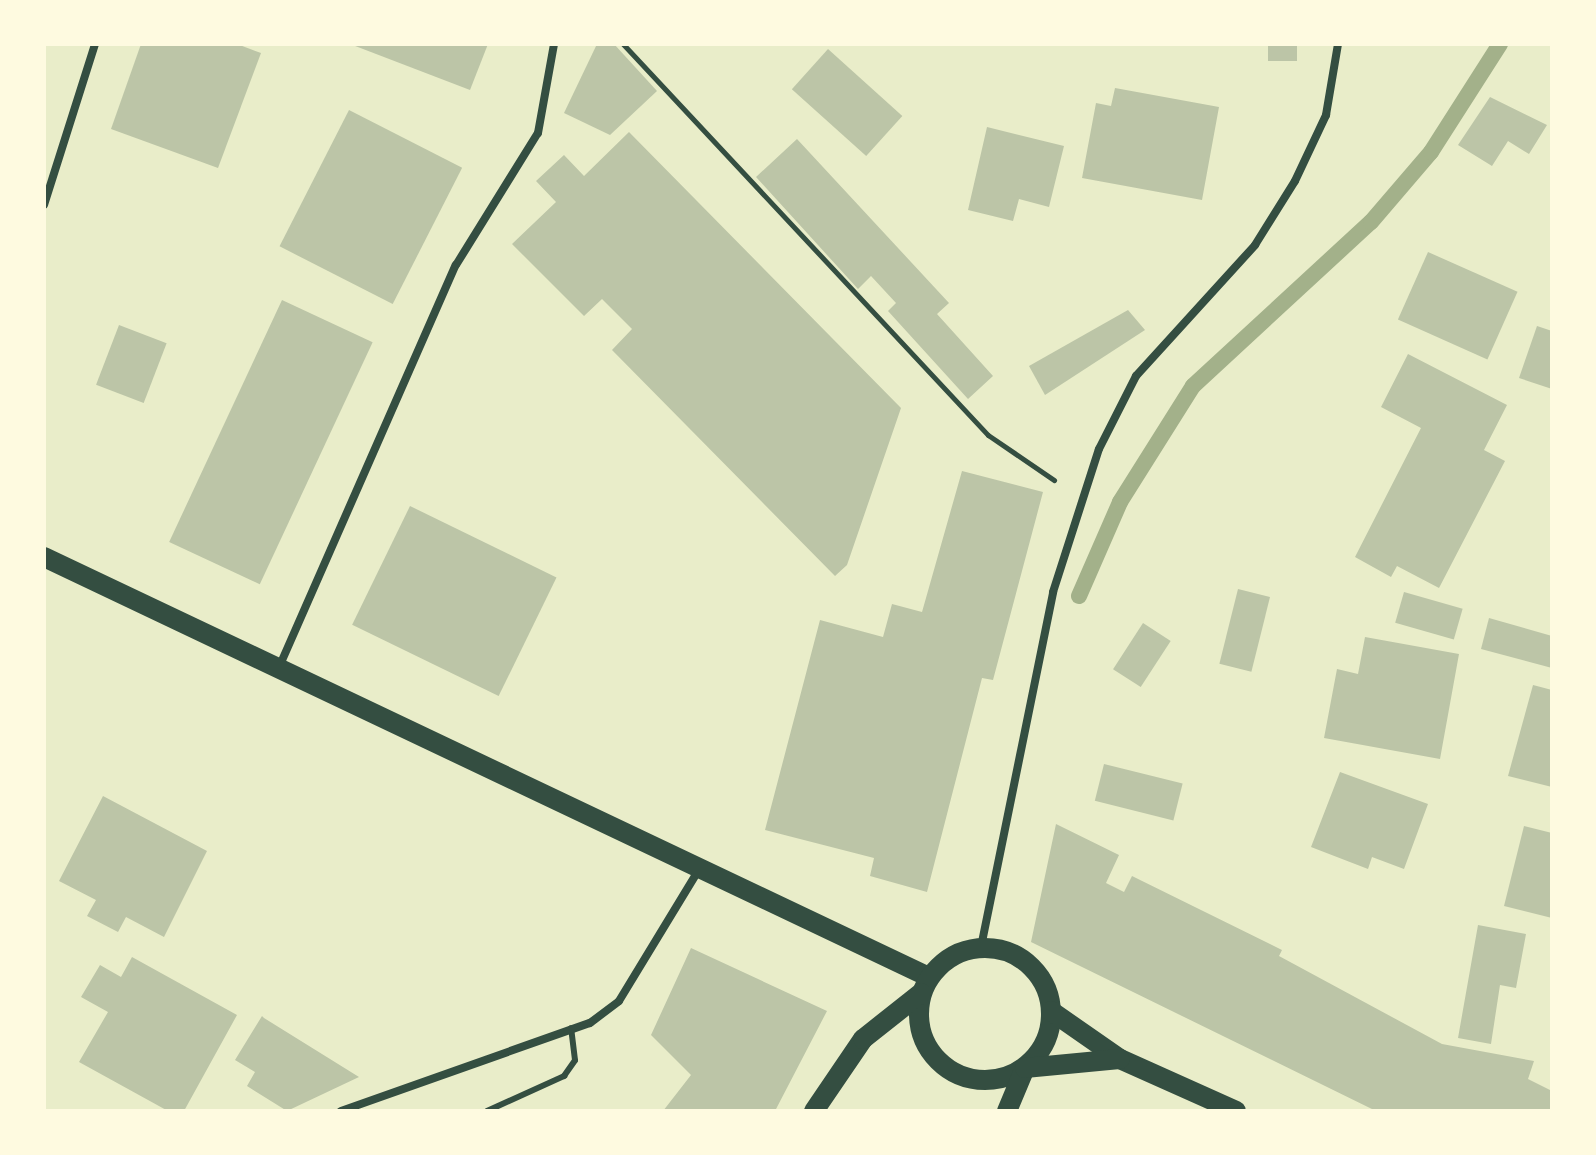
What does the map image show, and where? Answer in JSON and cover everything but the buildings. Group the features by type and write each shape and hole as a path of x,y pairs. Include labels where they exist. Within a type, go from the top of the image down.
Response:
{"main road":[{"path":"44,557 280,665 701,866 925,985"},
{"path":"814,1111 863,1039 957,953 981,947 1027,962 1051,1011 1120,1059 1236,1111"},
{"path":"925,985 921,1034 945,1068 985,1081 1025,1068 1120,1059"},
{"path":"1007,1111 1025,1068 1044,1042 1051,1011"}],"street":[{"path":"44,205 95,44"},
{"path":"280,665 456,265 538,133 554,44"},
{"path":"981,947 1053,592 1081,499 1136,376 1255,245 1295,181 1326,115 1338,44"},
{"path":"341,1111 571,1028 619,1001 701,866"}],"lane":[{"path":"487,1111 564,1076 575,1060 571,1028"}],"path":[{"path":"623,44 988,435 1081,499"}],"waterway":[{"path":"1079,596 1120,502 1193,386 1371,222 1431,152 1500,44"}]}
